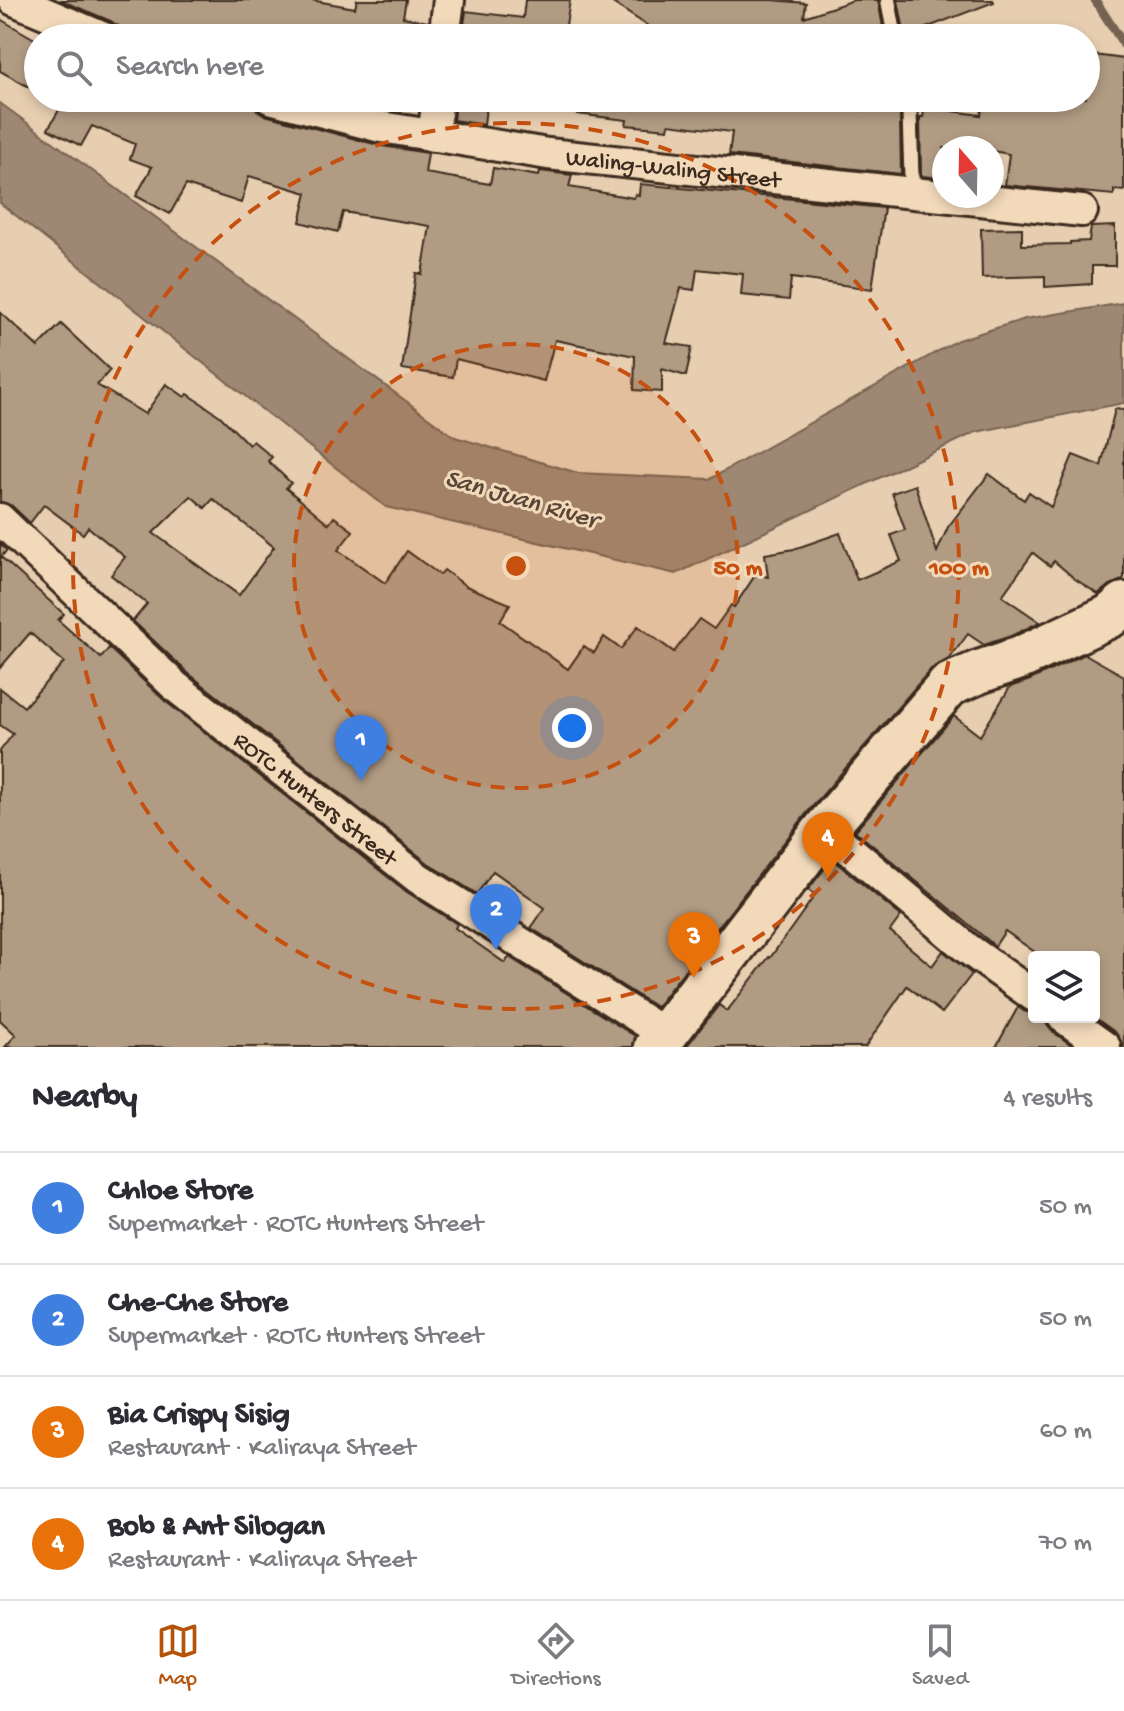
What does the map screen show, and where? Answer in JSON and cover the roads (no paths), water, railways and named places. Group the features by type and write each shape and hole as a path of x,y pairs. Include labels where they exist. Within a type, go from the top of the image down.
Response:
{"street":[{"path":"14,0 71,24"},
{"path":"446,24 449,0"},
{"name":"Waling-Waling Street","path":"324,112 381,127 548,154 1082,211"},
{"path":"433,136 436,112"},
{"name":"ROTC Hunters Street","path":"0,519 176,687 406,868 660,1040"},
{"path":"660,1040 825,829 949,685 1020,658 1110,616 1124,604"},
{"path":"825,829 968,949 1028,992"},
{"path":"1071,1023 1105,1047"}],"lane":[{"path":"888,0 892,24"},
{"path":"909,112 912,193"}],"water":[{"name":"San Juan River","path":"0,103 455,437 578,473 710,479 958,340 1025,319 1124,303 1124,403 976,432 676,574 386,507 0,203"}],"waterway":[{"path":"1095,0 1124,45"}],"place":[{"name":"Chloe Store","path":"361,781"},
{"name":"Bob & Ant Silogan","path":"828,878"},
{"name":"Che-Che Store","path":"496,950"},
{"name":"Bia Crispy Sisig","path":"694,978"}]}
